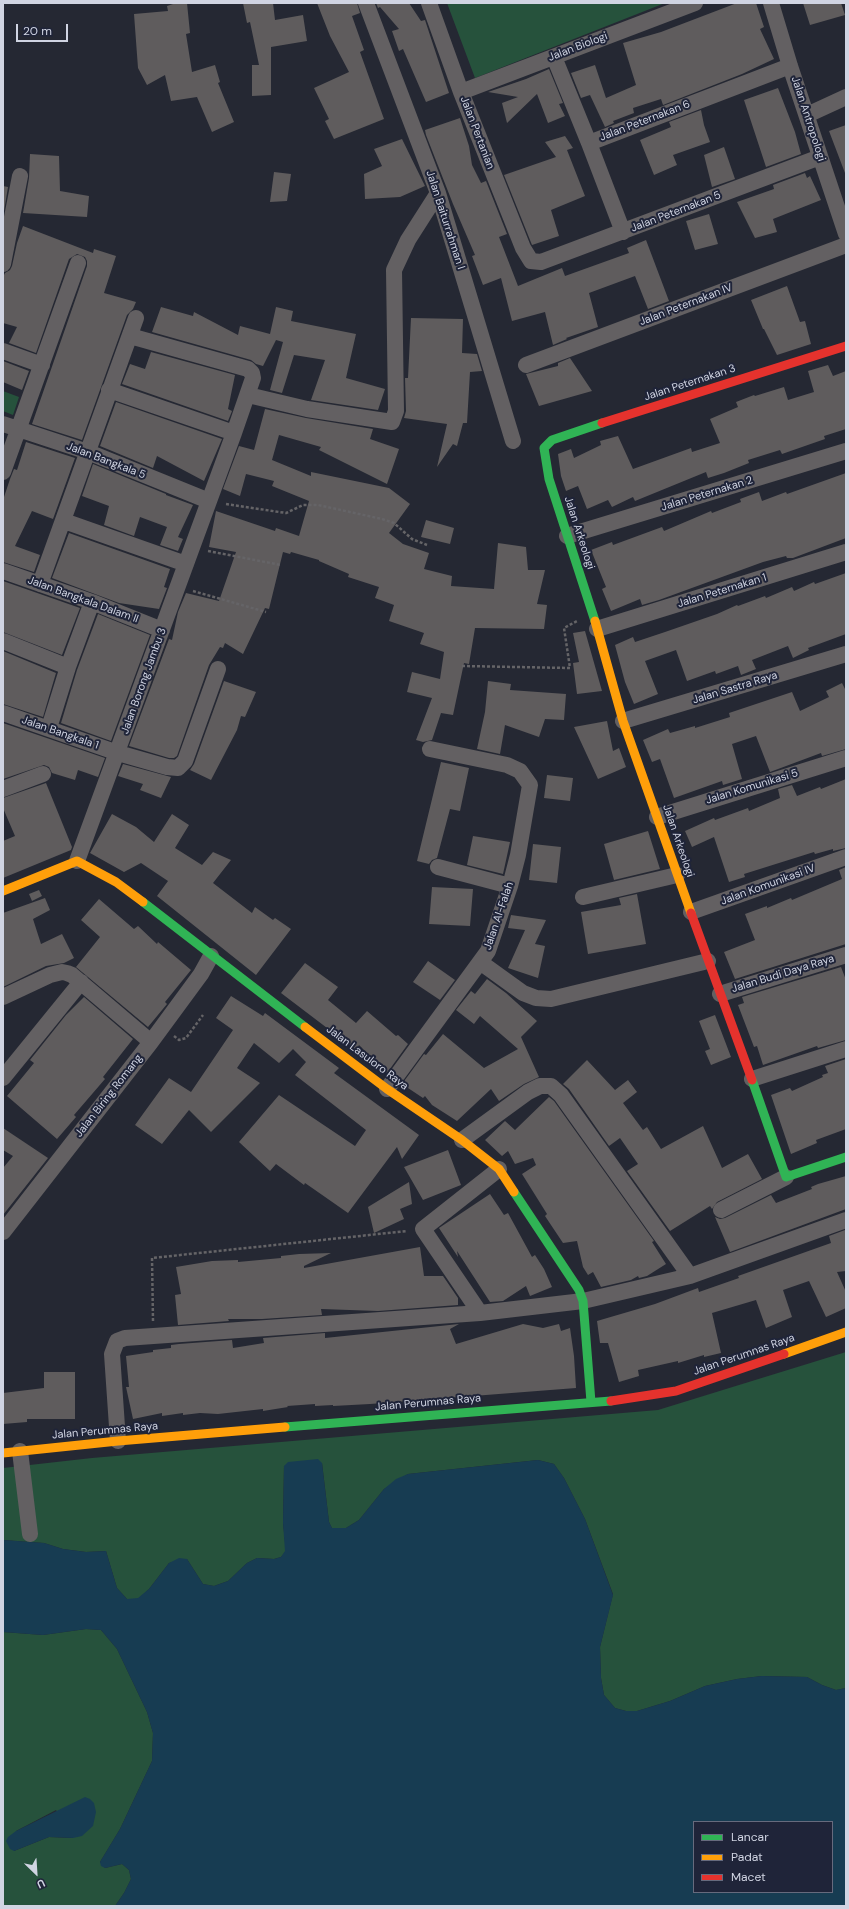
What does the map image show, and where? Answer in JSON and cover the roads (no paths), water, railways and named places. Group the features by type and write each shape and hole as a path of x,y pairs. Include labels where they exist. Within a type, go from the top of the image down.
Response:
{"street":[{"name":"Jalan Baiturrahman I","path":"366,3 438,193 513,440"},
{"name":"Jalan Pertanian","path":"429,3 461,92 522,248 531,261"},
{"name":"Jalan Antropologi","path":"771,3 790,66 808,115 820,157 846,234"},
{"name":"Jalan Biologi","path":"461,92 688,4"},
{"path":"554,57 590,142"},
{"name":"Jalan Peternakan 6","path":"623,232 590,142 790,66"},
{"path":"808,115 846,97"},
{"name":"Jalan Peternakan 5","path":"531,261 542,262 820,157"},
{"path":"3,264 20,176"},
{"path":"248,395 307,409 392,422 396,411 394,270 408,240 438,193"},
{"name":"Jalan Peternakan IV","path":"526,365 846,245"},
{"path":"3,472 78,263"},
{"path":"40,584 136,318"},
{"name":"Jalan Borong Jambu 3","path":"77,861 118,753 253,378 252,373 248,369 130,336"},
{"name":"Jalan Peternakan 3","path":"544,448 552,440 581,430 846,346"},
{"path":"3,351 42,365"},
{"path":"109,390 234,433"},
{"name":"Jalan Bangkala 5","path":"3,424 88,452 209,501"},
{"name":"Jalan Arkeologi","path":"544,448 549,479 593,612 623,721 786,1177"},
{"name":"Jalan Peternakan 2","path":"567,536 846,451"},
{"path":"64,521 186,564"},
{"name":"Jalan Peternakan 1","path":"597,629 846,552"},
{"name":"Jalan Bangkala Dalam II","path":"3,571 92,602 162,630"},
{"path":"49,728 68,667 92,602"},
{"path":"3,641 68,667"},
{"name":"Jalan Sastra Raya","path":"623,721 846,654"},
{"name":"Jalan Bangkala 1","path":"3,713 118,753 174,768 181,766 185,761 218,669"},
{"name":"Jalan Al-Falah","path":"387,1089 488,951 510,886 518,855 530,785 520,771 507,765 430,749"},
{"name":"Jalan Komunikasi 5","path":"657,816 846,758"},
{"path":"3,789 43,774"},
{"name":"Jalan Komunikasi IV","path":"691,912 846,857"},
{"path":"3,891 77,861"},
{"name":"Jalan Lasuloro Raya","path":"77,861 116,882 387,1089 462,1140 499,1169 568,1271 579,1290 583,1301 591,1402"},
{"path":"438,867 510,886"},
{"path":"583,896 677,875"},
{"name":"Jalan Budi Daya Raya","path":"720,994 846,955"},
{"name":"Jalan Biring Romang","path":"4,1228 162,1028 201,974 211,956"},
{"path":"480,962 523,993 536,998 551,999 708,961"},
{"path":"3,997 56,973 62,972 72,975 151,1042"},
{"path":"3,1078 81,982"},
{"path":"752,1079 846,1049"},
{"path":"462,1140 528,1092 540,1086 551,1086 561,1095 690,1276"},
{"path":"722,1210 786,1177 846,1157"},
{"path":"480,1313 423,1229 499,1169"},
{"path":"118,1441 112,1354 117,1341 125,1338 480,1313 583,1301 690,1276 846,1220"},
{"name":"Jalan Perumnas Raya","path":"3,1453 118,1441 612,1401 676,1391 846,1332"},
{"path":"20,1451 30,1534"}],"water":[{"path":"318,1459 322,1463 329,1522 332,1528 346,1528 359,1520 384,1489 396,1479 408,1474 538,1460 554,1464 564,1478 585,1519 613,1595 600,1647 601,1678 604,1695 615,1708 626,1711 637,1711 670,1701 705,1686 737,1679 762,1676 807,1677 836,1690 846,1688 846,1906 115,1906 131,1879 129,1870 122,1864 105,1868 101,1866 100,1862 120,1829 152,1761 153,1733 147,1712 117,1649 101,1630 86,1629 43,1635 3,1632 3,1540 44,1543 63,1549 86,1552 106,1551 117,1588 127,1599 138,1598 149,1589 169,1563 179,1558 187,1559 203,1584 214,1586 228,1581 247,1563 257,1558 274,1559 281,1557 285,1551 283,1523 284,1466 288,1462"},
{"path":"85,1797 94,1803 96,1812 93,1826 82,1836 73,1838 49,1837 14,1851 10,1849 6,1841 8,1837 16,1831"}]}
